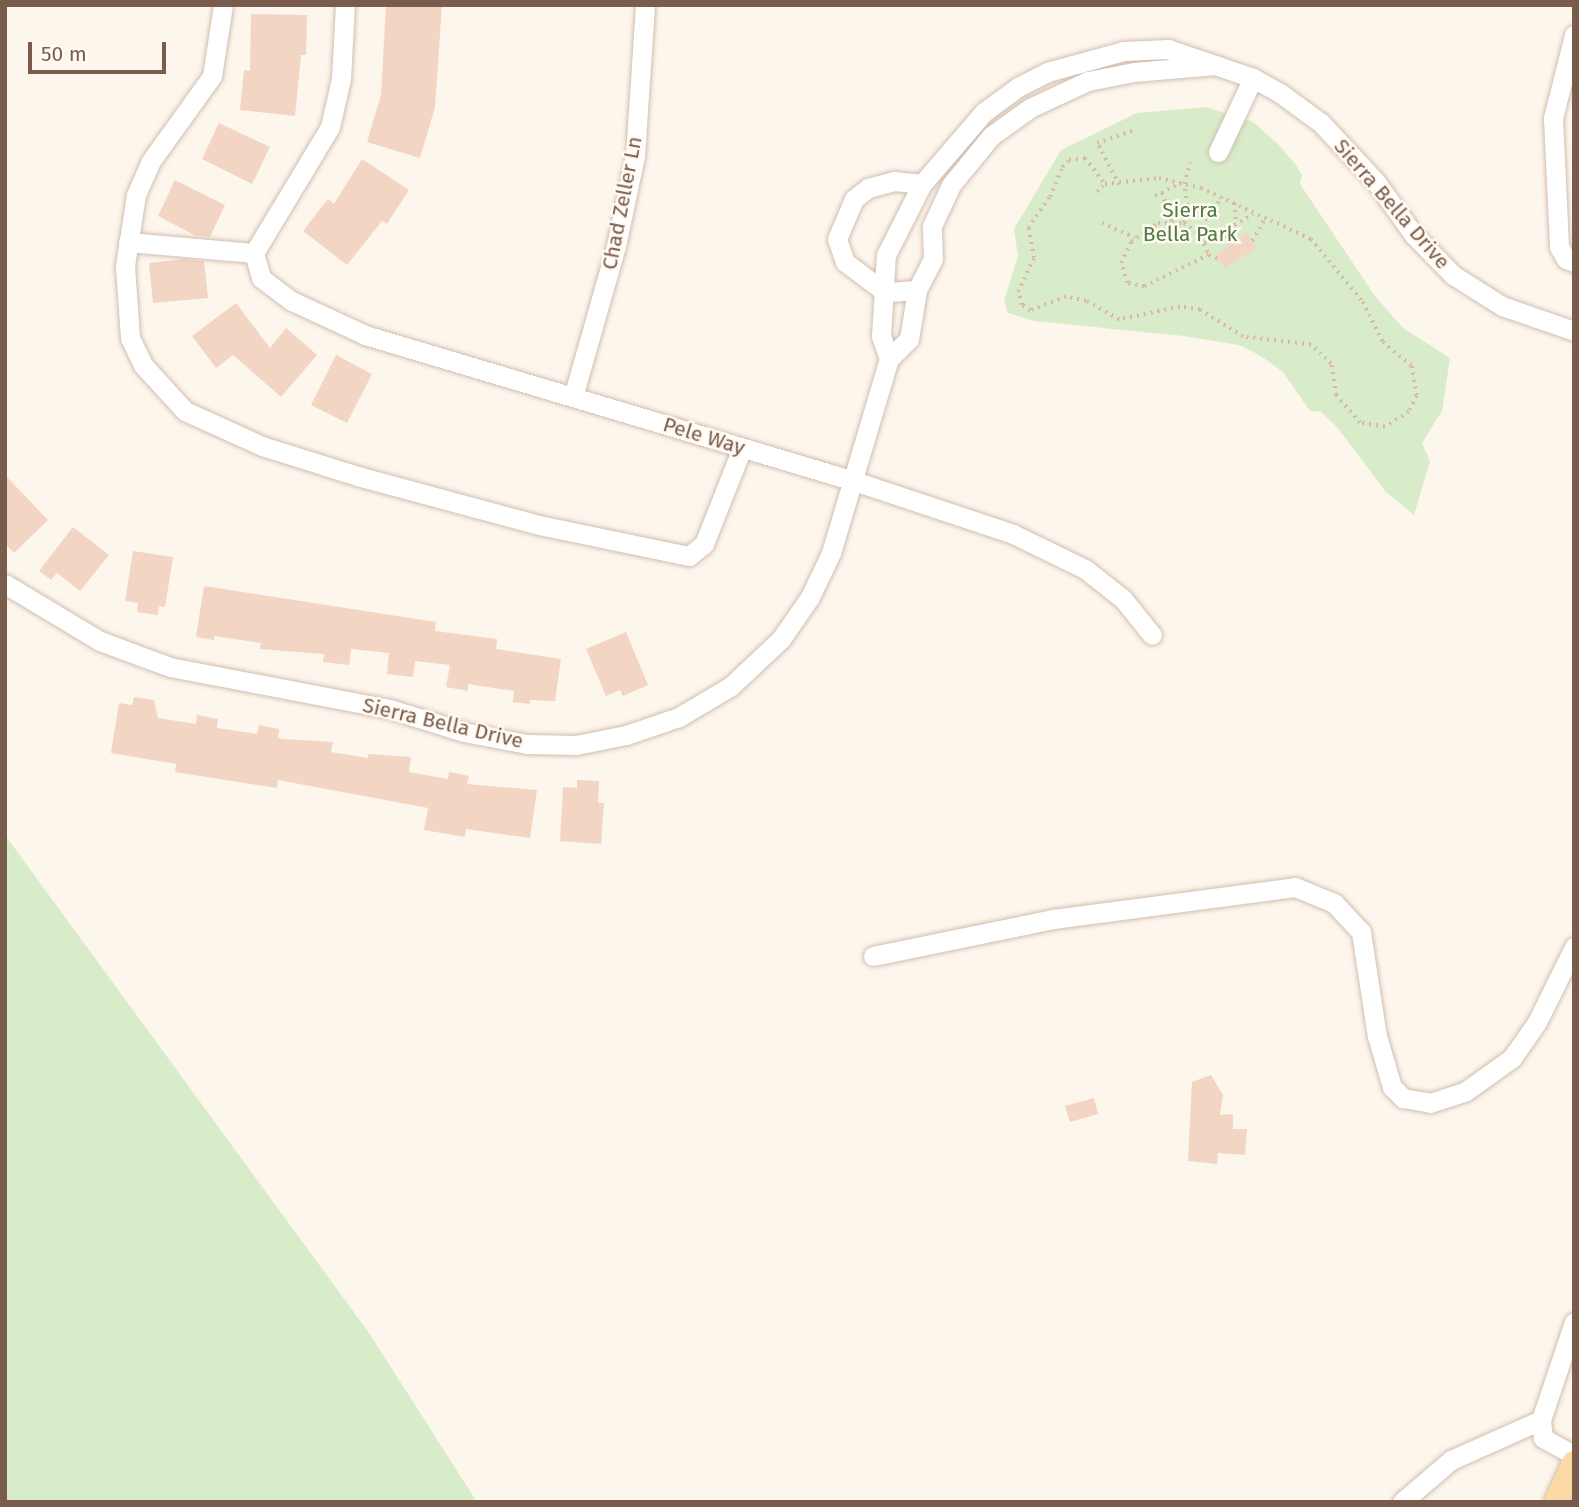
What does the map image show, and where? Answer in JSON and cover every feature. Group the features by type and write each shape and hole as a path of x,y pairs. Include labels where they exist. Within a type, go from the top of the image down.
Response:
{"main road":[{"path":"1556,1502 1574,1463"}],"street":[{"path":"223,5 212,76 150,161 136,195 128,242 124,297 130,338 143,365 185,411 262,446 539,525 689,556 704,544 742,448"},
{"path":"128,242 254,253 330,127 341,79 345,5"},
{"name":"Chad Zeller Ln","path":"573,397 616,246 635,156 645,5"},
{"path":"1574,35 1553,118 1559,247 1566,259 1574,262"},
{"name":"Sierra Bella Drive","path":"889,359 881,336 886,255 922,184 984,112 1047,72 1135,50 1168,49 1253,78 1321,123 1453,275 1502,306 1574,331"},
{"name":"Sierra Bella Drive","path":"5,584 100,642 170,667 390,709 527,744 576,745 626,735 679,717 731,686 781,639 810,597 831,553 889,359 909,339 917,290 933,259 932,226 951,185 991,136 1030,108 1088,81 1134,72 1216,65"},
{"path":"1218,152 1253,78"},
{"path":"917,290 885,292 845,262 837,239 847,211 868,188 894,181 922,184"},
{"name":"Pele Way","path":"254,253 261,278 292,301 365,335 854,481 1013,534 1085,569 1123,599 1152,635"},
{"path":"873,956 1052,919 1295,887 1334,903 1361,932 1388,1076 1403,1098 1430,1103 1466,1091 1512,1058 1537,1022 1574,947"},
{"path":"1574,1322 1541,1420 1543,1438 1574,1455"},
{"path":"1402,1502 1451,1460 1541,1420"}],"path":[{"path":"1119,185 1097,144 1132,131"},
{"path":"1079,157 1085,158 1105,184 1119,185 1140,177 1182,184 1223,197 1264,220 1291,227 1311,239 1363,302 1383,342 1412,366 1417,396 1402,419 1385,427 1360,424 1340,401 1331,364 1318,350 1300,342 1265,343 1243,337 1200,310 1181,307 1119,320 1077,298 1055,300 1037,311 1022,305 1018,292 1034,258 1028,228 1051,197 1062,167 1079,157"},
{"path":"1184,223 1188,212 1182,184 1190,163"},
{"path":"1097,192 1105,184"},
{"path":"1155,196 1182,184"},
{"path":"1162,194 1172,222"},
{"path":"1197,232 1223,197"},
{"path":"1235,203 1236,222"},
{"path":"1204,243 1254,213"},
{"path":"1252,241 1264,220"},
{"path":"1102,223 1135,238"},
{"path":"1209,255 1153,284 1134,287 1121,273 1121,263 1135,238 1158,223 1184,223 1197,232 1209,255 1220,260"},
{"path":"1223,230 1231,244"}],"green space":[{"name":"Sierra Bella Park","path":"1206,107 1253,122 1278,144 1296,165 1302,175 1300,184 1375,296 1403,328 1450,358 1442,411 1422,443 1430,461 1414,515 1386,492 1337,427 1321,412 1310,411 1283,372 1261,356 1239,345 1183,336 1034,321 1008,313 1004,301 1018,256 1014,229 1061,150 1137,113"},
{"path":"5,835 369,1333 477,1502 5,1502"}],"building":[{"path":"386,5 442,5 435,107 420,158 367,142 381,95"},
{"path":"251,14 307,15 306,55 301,55 295,116 240,110 244,70 250,71"},
{"path":"219,123 270,147 252,184 202,159"},
{"path":"362,159 409,190 387,224 382,221 347,265 303,231 328,199 334,204"},
{"path":"175,180 225,205 210,237 196,236 158,216"},
{"path":"1247,233 1256,248 1225,268 1216,254"},
{"path":"185,259 204,261 208,298 153,303 149,263"},
{"path":"236,303 270,348 286,328 317,355 281,397 233,355 216,368 192,336"},
{"path":"336,355 372,374 347,423 311,405"},
{"path":"5,475 48,520 14,553 5,544"},
{"path":"73,527 109,555 80,591 57,573 51,580 39,571"},
{"path":"133,551 173,557 165,607 159,606 158,615 137,612 138,603 125,601"},
{"path":"204,586 436,622 435,631 497,639 496,649 561,659 555,701 530,700 530,704 513,702 514,691 468,684 468,691 446,687 450,665 415,661 413,677 387,674 389,653 351,649 349,665 323,662 324,654 260,649 261,643 214,636 214,640 196,637"},
{"path":"626,632 648,685 623,696 620,690 606,696 586,649"},
{"path":"134,697 154,700 158,718 196,724 197,715 218,719 217,728 257,734 259,725 279,729 278,738 333,742 331,752 368,758 368,754 411,757 409,772 448,779 449,772 469,776 467,784 537,790 530,838 466,829 465,837 424,830 428,808 278,780 277,788 175,772 176,764 111,753 119,703 132,705"},
{"path":"577,780 599,781 598,803 604,803 601,844 560,841 563,787 577,788"},
{"path":"1211,1075 1223,1095 1220,1115 1233,1114 1233,1129 1247,1129 1245,1155 1218,1153 1217,1164 1188,1161 1192,1082"},
{"path":"1094,1098 1098,1114 1070,1122 1065,1106"}]}
